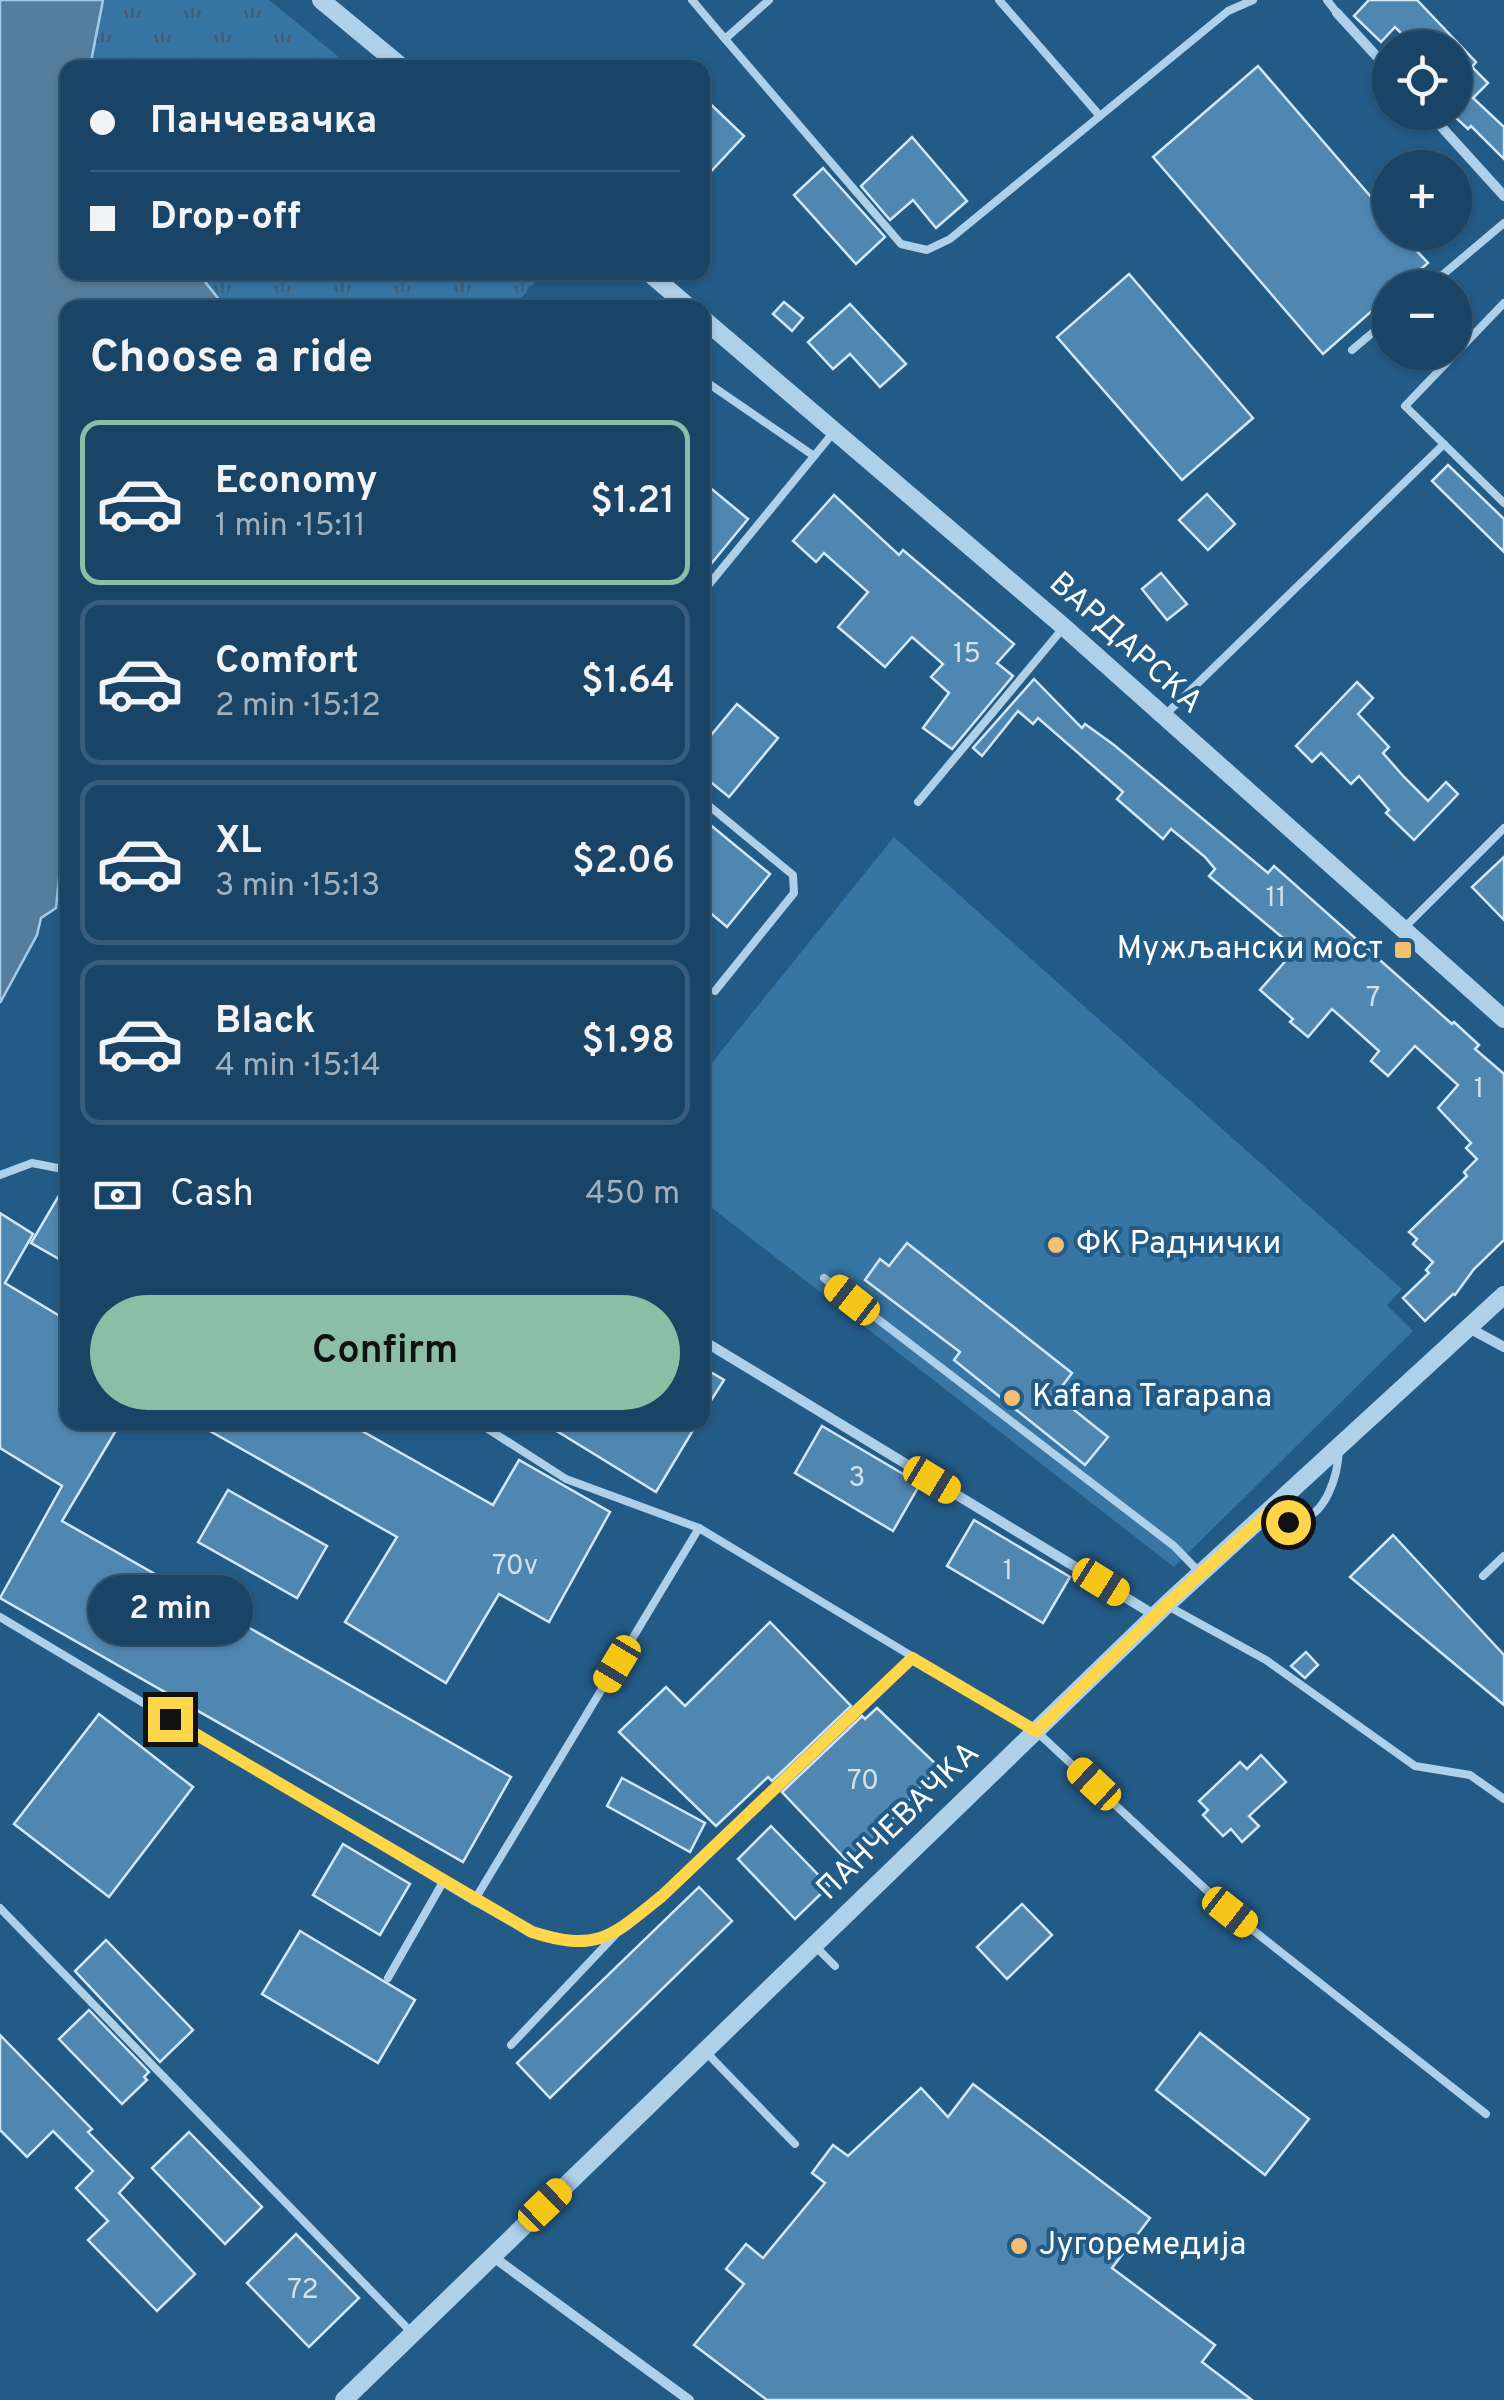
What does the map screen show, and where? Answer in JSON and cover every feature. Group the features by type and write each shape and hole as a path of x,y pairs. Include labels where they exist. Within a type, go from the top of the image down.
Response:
{"street":[{"path":"321,0 392,60"},
{"path":"1337,13 1372,51"},
{"path":"1444,130 1504,196"},
{"path":"657,280 681,300"},
{"name":"ВАРДАРСКА","path":"710,325 1064,627 1504,1019"},
{"name":"ПАНЧЕВАЧКА","path":"344,2400 1161,1610 1504,1295"},
{"path":"1469,1328 1504,1348"},
{"path":"710,1345 1161,1610"},
{"path":"492,2256 689,2400"}],"lane":[{"path":"692,0 902,244 927,250 950,240 1228,10 1253,0"},
{"path":"725,38 769,0"},
{"path":"998,0 1100,116"},
{"path":"1228,10 1230,0"},
{"path":"1327,0 1337,13"},
{"path":"1448,270 1504,223"},
{"path":"1504,303 1405,406 1504,503"},
{"path":"1352,350 1372,333"},
{"path":"710,384 814,456"},
{"path":"710,582 836,430"},
{"path":"1162,718 1444,444"},
{"path":"918,802 1064,627"},
{"path":"710,807 793,875 795,883 794,893 715,991"},
{"path":"1402,930 1504,828"},
{"path":"0,1175 32,1164 60,1169"},
{"path":"824,1278 1174,1546 1201,1574"},
{"path":"489,1430 566,1479 699,1528 1036,1731 1230,1912 1486,2114"},
{"path":"1267,1514 1296,1522 1316,1509 1332,1485 1339,1446"},
{"path":"474,1901 699,1528"},
{"path":"1484,1576 1504,1556"},
{"path":"1161,1610 1266,1660 1415,1766 1470,1775 1504,1799"},
{"path":"0,1618 532,1932 564,1943 590,1942 619,1931"},
{"path":"510,2045 619,1931 662,1896 912,1658"},
{"path":"388,1978 443,1882"},
{"path":"0,1908 413,2334"},
{"path":"814,1945 835,1966"},
{"path":"705,2050 795,2144"}],"green space":[{"path":"103,0 269,0 342,60 92,60"},
{"path":"204,280 537,280 519,300 219,300"},
{"name":"ФК Раднички","path":"894,837 1402,1289 1387,1305 1413,1331 1174,1567 710,1206 710,1065"}],"shaded area":[{"path":"0,0 103,0 91,60 60,60 60,280 204,280 219,300 60,300 60,878 56,908 41,918 37,935 0,1003"}],"building":[{"path":"1369,0 1417,0 1446,30 1395,27 1372,30 1372,33 1354,16"},
{"path":"1258,66 1372,198 1372,250 1416,250 1428,263 1420,270 1372,270 1372,311 1323,354 1153,157"},
{"path":"1472,67 1488,83 1473,98 1504,127 1504,159 1472,127"},
{"path":"710,104 744,136 710,172"},
{"path":"912,137 967,201 936,228 913,200 890,220 861,186"},
{"path":"823,168 885,237 856,264 794,195"},
{"path":"1129,274 1253,418 1182,480 1057,337"},
{"path":"784,302 803,318 792,331 773,314"},
{"path":"850,304 906,364 880,387 850,354 833,369 808,342"},
{"path":"1448,465 1504,519 1504,552 1432,481"},
{"path":"710,488 748,519 710,565"},
{"path":"1207,494 1235,524 1208,550 1179,520"},
{"path":"834,495 899,555 903,550 1014,644 997,663 1013,676 952,749 923,728 949,693 931,677 943,664 912,637 885,667 838,627 868,592 824,553 816,562 793,541"},
{"path":"1161,573 1187,604 1167,620 1142,589"},
{"path":"1034,679 1082,728 1085,724 1114,745 1268,873 1274,866 1454,1022 1479,1045 1475,1049 1504,1074 1504,1240 1474,1269 1455,1295 1425,1321 1403,1298 1429,1273 1426,1270 1433,1262 1413,1244 1417,1239 1409,1232 1467,1176 1464,1172 1477,1159 1466,1148 1471,1143 1438,1108 1458,1085 1415,1046 1388,1076 1371,1061 1379,1051 1332,1009 1308,1037 1290,1022 1293,1019 1260,990 1296,949 1209,876 1215,869 1205,857 1171,829 1163,839 1117,799 1123,792 1038,718 1033,724 1018,711 982,756 973,748"},
{"path":"1357,682 1373,698 1358,714 1389,747 1383,753 1404,777 1428,801 1446,782 1458,794 1414,840 1386,813 1389,810 1359,776 1351,784 1321,753 1312,762 1296,746"},
{"path":"737,704 778,738 729,797 710,782 710,736"},
{"path":"710,825 770,874 727,927 710,913"},
{"path":"1504,857 1504,920 1472,887"},
{"path":"60,1194 60,1259 31,1243"},
{"path":"0,1213 33,1234 5,1283 60,1316 60,1430 116,1430 62,1521 511,1777 463,1862 0,1598 62,1486 0,1448"},
{"path":"907,1243 1072,1373 1060,1389 1078,1403 1073,1409 1108,1437 1085,1465 954,1360 960,1352 865,1280 880,1259 889,1266"},
{"path":"710,1372 724,1380 710,1402"},
{"path":"822,1426 920,1484 893,1531 795,1473"},
{"path":"208,1430 360,1430 493,1505 519,1460 610,1512 549,1622 499,1594 446,1683 345,1622 397,1537"},
{"path":"555,1430 693,1430 656,1492"},
{"path":"228,1490 327,1546 297,1598 198,1542"},
{"path":"974,1520 1070,1577 1043,1623 947,1566"},
{"path":"1393,1535 1504,1655 1504,1705 1350,1577"},
{"path":"770,1622 851,1706 772,1781 768,1777 716,1826 619,1732 666,1687 685,1706"},
{"path":"1306,1652 1318,1665 1305,1678 1291,1666"},
{"path":"877,1708 939,1767 851,1865 782,1792 862,1716 865,1719"},
{"path":"99,1714 193,1787 109,1897 14,1824"},
{"path":"1261,1755 1286,1782 1249,1816 1259,1826 1242,1842 1231,1829 1223,1836 1203,1815 1208,1810 1199,1801 1240,1762 1247,1769"},
{"path":"622,1778 705,1823 690,1852 607,1806"},
{"path":"771,1826 829,1886 795,1919 738,1859"},
{"path":"343,1844 410,1884 380,1935 313,1895"},
{"path":"699,1887 732,1921 550,2098 517,2063"},
{"path":"1022,1904 1052,1935 1007,1979 977,1947"},
{"path":"300,1931 415,2000 378,2063 262,1994"},
{"path":"106,1940 193,2030 160,2062 75,1971"},
{"path":"89,2010 149,2072 144,2077 147,2080 122,2104 59,2039"},
{"path":"1200,2033 1309,2119 1265,2175 1156,2090"},
{"path":"0,2035 92,2129 88,2132 133,2178 119,2193 195,2274 157,2311 88,2240 108,2221 76,2188 93,2171 53,2131 27,2157 0,2130"},
{"name":"Југоремедија","path":"973,2084 1150,2218 1112,2268 1215,2345 1202,2362 1252,2400 767,2400 694,2345 744,2284 726,2269 746,2244 763,2258 825,2183 812,2173 833,2145 848,2156 921,2088 948,2117"},
{"path":"189,2132 262,2207 225,2244 152,2168"},
{"path":"296,2234 359,2298 309,2347 247,2283"}],"place":[{"name":"Мужљански мост","path":"1403,950"},
{"name":"ФК Раднички","path":"1056,1245"},
{"name":"Kafana Tarapana","path":"1012,1398"},
{"name":"Југоремедија","path":"1019,2246"}],"route":[{"path":"170,1719 532,1932 564,1943 590,1942 619,1931 662,1896 912,1658 1036,1731 1267,1514 1288,1522"}]}
